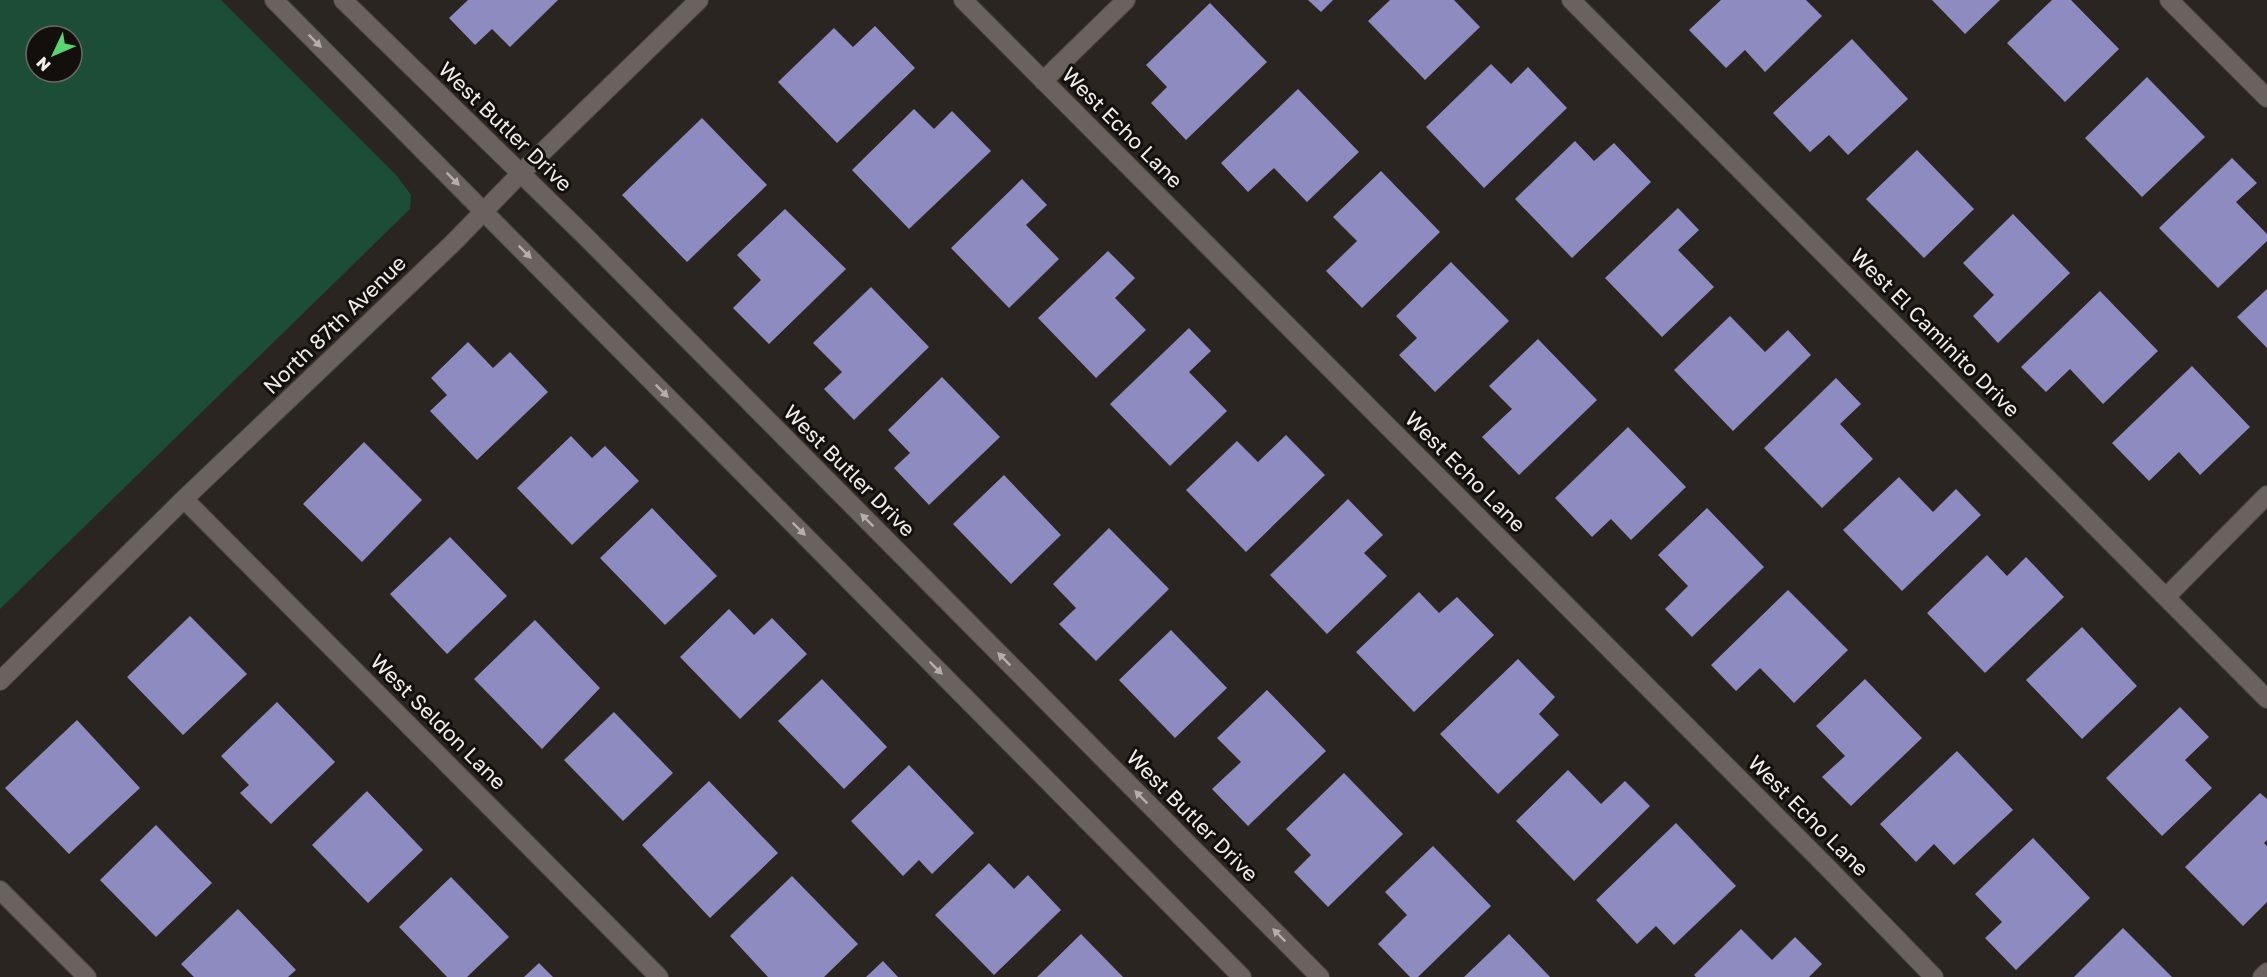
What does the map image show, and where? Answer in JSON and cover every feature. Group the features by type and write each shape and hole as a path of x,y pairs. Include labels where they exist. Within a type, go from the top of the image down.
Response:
{"street":[{"path":"274,0 1242,977"},
{"name":"West Butler Drive","path":"343,0 521,173 1320,977"},
{"name":"North 87th Avenue","path":"0,681 184,499 446,250 521,173 699,0"},
{"name":"West Echo Lane","path":"963,0 1934,977"},
{"path":"1042,81 1126,0"},
{"name":"West El Caminito Drive","path":"1571,0 2267,699"},
{"path":"2169,0 2267,98"},
{"path":"2166,597 2267,495"},
{"name":"West Seldon Lane","path":"184,499 659,977"},
{"path":"0,890 87,977"},
{"path":"2262,977 2267,972"}],"green space":[{"path":"0,0 221,0 397,176 411,195 410,209 0,609"}],"building":[{"path":"468,0 558,0 510,47 492,29 475,45 449,18"},
{"path":"1308,0 1333,0 1321,12"},
{"path":"1390,0 1454,0 1480,27 1425,80 1368,21"},
{"path":"1721,0 1806,0 1822,16 1765,72 1745,50 1726,68 1689,30"},
{"path":"1932,0 2000,0 1965,34"},
{"path":"2052,0 2071,0 2119,49 2065,102 2007,43"},
{"path":"1210,3 1267,62 1186,140 1151,103 1167,87 1146,65"},
{"path":"875,26 915,68 837,143 778,82 834,28 853,47"},
{"path":"1852,39 1908,99 1848,155 1829,135 1810,152 1773,113"},
{"path":"1491,64 1511,84 1528,67 1567,108 1484,188 1426,127"},
{"path":"2147,77 2205,137 2142,197 2085,138"},
{"path":"1298,89 1359,152 1307,202 1274,168 1248,192 1221,163"},
{"path":"914,109 934,129 952,111 991,151 909,229 852,170"},
{"path":"702,118 767,185 687,262 622,195"},
{"path":"1575,141 1594,161 1614,143 1651,182 1572,258 1515,199"},
{"path":"1917,150 1974,209 1924,258 1866,199"},
{"path":"2232,158 2257,183 2236,202 2267,234 2267,241 2218,288 2159,228"},
{"path":"1381,171 1440,232 1362,308 1326,271 1357,241 1333,217"},
{"path":"1022,179 1047,205 1026,225 1059,259 1009,308 951,248"},
{"path":"1678,208 1699,230 1678,250 1714,287 1662,337 1605,278"},
{"path":"785,209 846,269 769,344 733,308 761,280 737,255"},
{"path":"2013,214 2070,273 1998,343 1973,316 1994,295 1963,263"},
{"path":"1108,251 1135,278 1115,298 1146,330 1096,378 1038,318"},
{"path":"1451,262 1509,321 1435,392 1399,355 1417,338 1396,316"},
{"path":"871,287 929,347 854,420 824,389 842,372 813,343"},
{"path":"2267,289 2267,348 2237,317"},
{"path":"2100,291 2158,351 2103,404 2070,369 2046,392 2021,367"},
{"path":"1730,316 1765,352 1788,330 1811,355 1733,431 1674,370"},
{"path":"1189,328 1211,351 1189,372 1227,411 1170,466 1110,404"},
{"path":"1538,339 1597,400 1519,475 1482,437 1512,409 1489,386"},
{"path":"468,342 493,368 510,352 548,392 477,460 430,411 447,395 431,378"},
{"path":"2192,366 2250,427 2200,475 2179,452 2149,481 2112,443"},
{"path":"942,377 1000,437 929,505 894,468 910,453 888,430"},
{"path":"1836,378 1861,404 1840,424 1873,459 1822,508 1764,448"},
{"path":"1628,427 1686,487 1631,540 1611,519 1592,537 1555,498"},
{"path":"1286,435 1325,475 1246,552 1186,490 1237,441 1258,462"},
{"path":"571,436 592,458 605,446 639,481 572,545 517,488"},
{"path":"364,442 422,500 362,562 303,504"},
{"path":"1004,475 1061,535 1011,584 953,524"},
{"path":"1899,477 1933,512 1956,489 1981,515 1902,591 1843,530"},
{"path":"1348,499 1383,535 1364,553 1387,576 1327,634 1270,575"},
{"path":"652,508 717,576 665,625 600,558"},
{"path":"1707,508 1764,567 1692,637 1665,609 1688,586 1658,555"},
{"path":"1109,528 1169,589 1096,661 1059,624 1076,608 1053,584"},
{"path":"450,537 507,596 447,654 390,594"},
{"path":"1987,555 2007,576 2026,557 2064,597 1985,673 1927,613"},
{"path":"1788,590 1848,650 1794,703 1760,668 1736,691 1711,665"},
{"path":"1419,592 1439,613 1457,597 1494,635 1414,712 1356,652"},
{"path":"729,609 754,635 772,618 807,654 740,719 680,657"},
{"path":"190,616 247,674 183,735 127,677"},
{"path":"535,620 600,688 542,749 474,679"},
{"path":"2082,627 2137,686 2082,739 2026,680"},
{"path":"1171,630 1227,688 1175,738 1119,680"},
{"path":"1518,659 1555,697 1539,714 1559,735 1498,794 1440,734"},
{"path":"822,679 887,747 844,789 778,721"},
{"path":"1865,679 1922,738 1851,806 1822,777 1845,756 1816,726"},
{"path":"1267,690 1326,751 1248,826 1212,789 1241,762 1217,738"},
{"path":"277,702 335,762 271,824 240,793 249,785 221,756"},
{"path":"2180,707 2209,737 2185,760 2212,788 2162,836 2106,778"},
{"path":"614,712 673,773 623,821 564,760"},
{"path":"77,720 140,788 69,854 5,788"},
{"path":"1957,751 2013,810 1954,865 1934,844 1916,862 1880,824"},
{"path":"909,765 974,833 932,874 919,860 903,876 851,821"},
{"path":"1568,770 1601,804 1625,781 1650,806 1574,881 1516,821"},
{"path":"1344,773 1403,834 1328,907 1294,872 1311,855 1286,829"},
{"path":"709,781 778,853 710,918 642,845"},
{"path":"367,791 423,850 368,903 312,845"},
{"path":"2260,793 2267,799 2267,840 2264,843 2267,846 2267,902 2243,926 2185,867"},
{"path":"1676,823 1736,886 1674,945 1656,926 1637,944 1596,900"},
{"path":"156,825 212,883 156,937 100,880"},
{"path":"2033,838 2090,898 2016,970 1985,938 2002,922 1975,894"},
{"path":"1433,846 1491,906 1418,977 1410,977 1378,944 1407,915 1385,892"},
{"path":"989,863 1014,889 1028,875 1061,910 994,975 935,915"},
{"path":"792,876 858,944 824,977 768,977 730,936"},
{"path":"451,877 509,937 467,977 447,977 399,927"},
{"path":"238,909 296,970 288,977 194,977 181,964"},
{"path":"2123,928 2172,977 2074,977"},
{"path":"1741,929 1772,960 1795,937 1822,964 1809,977 1696,977 1694,975"},
{"path":"1081,934 1123,977 1037,977"},
{"path":"1509,934 1550,977 1464,977"},
{"path":"883,961 898,977 866,977"},
{"path":"539,963 553,977 524,977"}]}
